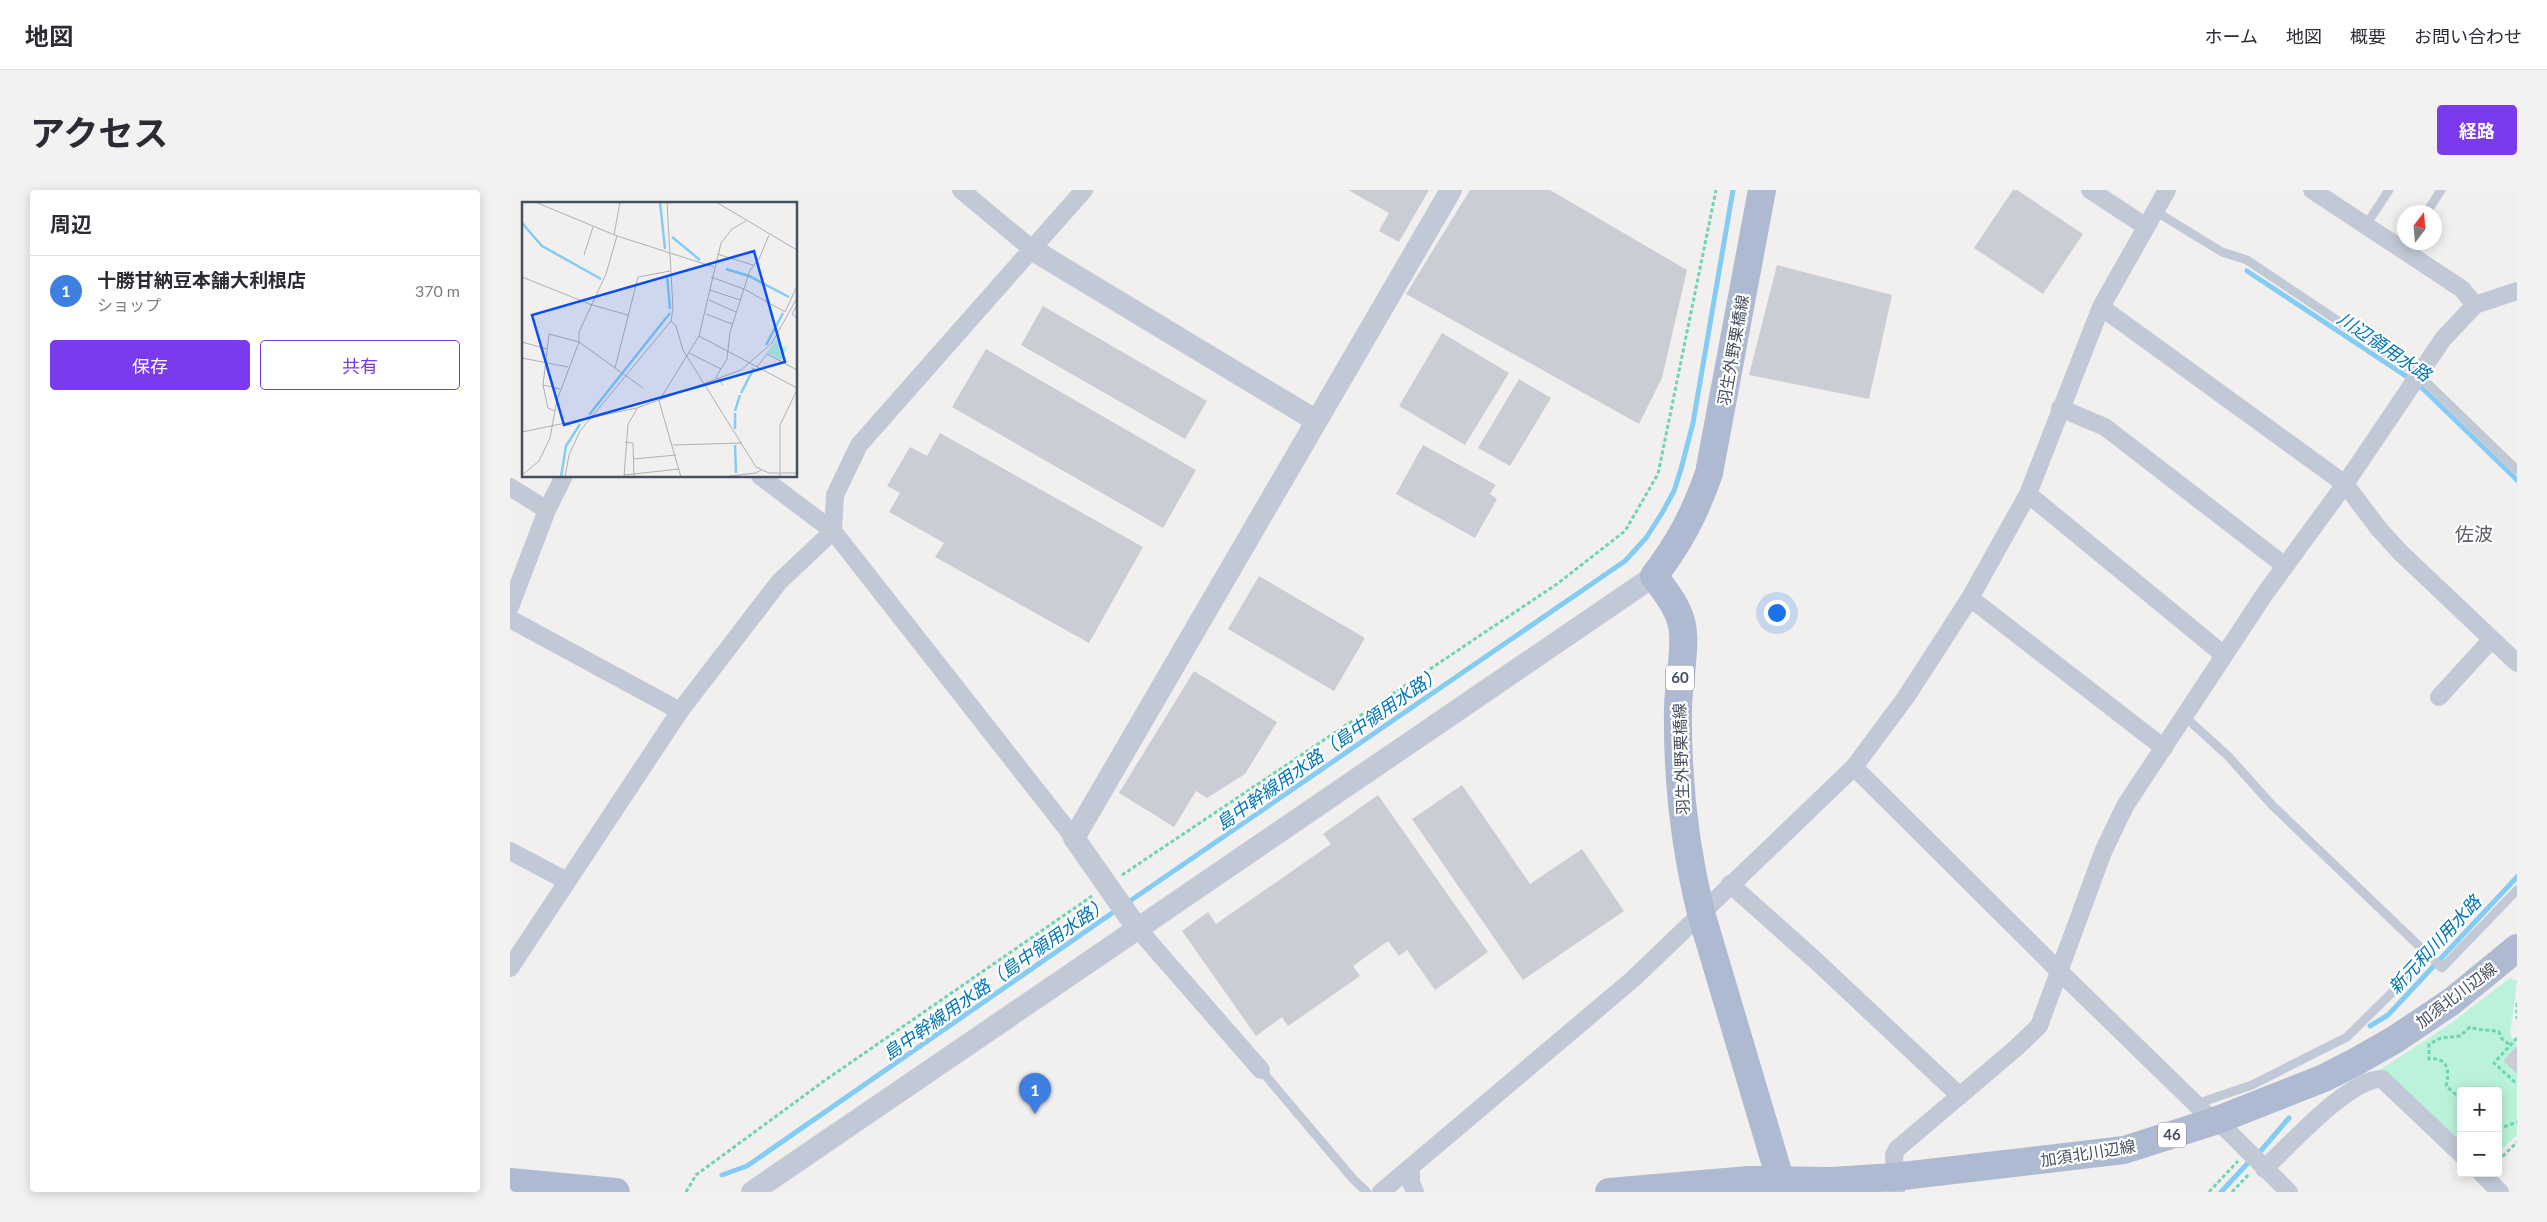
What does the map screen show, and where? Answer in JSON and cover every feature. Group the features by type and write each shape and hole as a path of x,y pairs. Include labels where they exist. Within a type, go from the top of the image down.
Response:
{"main road":[{"name":"羽生外野栗橋線","path":"1762,190 1709,473 1695,511 1676,548 1654,576 1670,598 1679,615 1683,632 1678,702 1677,753 1680,807 1690,866 1701,913 1782,1186"},
{"name":"加須北川辺線","path":"1609,1192 1749,1180 1782,1186 1832,1181 1895,1184 2124,1150 2205,1112 2324,1078 2394,1040 2451,1002 2517,948"},
{"path":"510,1182 616,1192"}],"street":[{"path":"961,190 1033,250 1315,420"},
{"path":"510,968 680,711 779,582 833,531 835,495 859,445 1084,190"},
{"path":"1074,838 1315,420 1451,190"},
{"path":"2090,190 2145,226"},
{"path":"1381,1192 1411,1169 1632,979 1854,767 1906,697 1970,598 2028,494 2101,307 2167,190"},
{"path":"2312,190 2366,225 2397,241"},
{"path":"2411,250 2462,289 2475,305"},
{"path":"1895,1184 1894,1155 1897,1149 2016,1048 2039,1026 2115,826 2224,655 2285,566 2345,484 2443,339 2475,305 2517,291"},
{"path":"2101,307 2345,484 2389,540 2517,663"},
{"path":"2060,408 2106,427 2285,566"},
{"path":"510,606 547,510 563,478"},
{"path":"763,478 833,531 1074,838 1137,928 1261,1070"},
{"path":"510,487 547,510"},
{"path":"2028,494 2224,655"},
{"path":"752,1192 1654,576"},
{"path":"1970,598 2164,748"},
{"path":"510,619 680,711"},
{"path":"2439,697 2492,639"},
{"path":"1854,767 2059,971 2205,1112 2227,1130 2288,1192"},
{"path":"510,851 567,881"},
{"path":"1730,884 1814,959 1960,1096"},
{"path":"2257,1161 2346,1092 2375,1078 2382,1079 2457,1150"},
{"path":"1411,1169 1411,1182 1415,1192"},
{"path":"2485,1177 2500,1192"}],"lane":[{"path":"2366,225 2389,190"},
{"path":"2431,205 2441,190"},
{"path":"2155,211 2222,252 2247,260 2415,381 2517,470"},
{"path":"2184,716 2228,756 2272,805 2442,968 2517,890"},
{"path":"2205,1112 2252,1085 2347,1037 2434,960"},
{"path":"1261,1070 1367,1192"}],"path":[{"path":"686,1192 696,1175 824,1081 1107,885 1557,584 1625,531 1658,474 1716,190"},
{"path":"2517,1003 2517,1019"},
{"path":"2457,1096 2446,1086 2450,1072 2446,1064 2437,1058 2429,1059 2429,1044 2441,1038 2460,1036 2470,1027 2484,1032 2492,1030 2499,1032 2502,1039 2510,1046"},
{"path":"2517,1038 2494,1063 2517,1084"},
{"path":"2502,1128 2517,1122"},
{"path":"2502,1158 2517,1142"},
{"path":"2209,1192 2257,1161"},
{"path":"2232,1192 2257,1161"}],"green space":[{"path":"2510,978 2517,981 2510,1034 2517,1045 2517,1135 2502,1149 2502,1087 2457,1087 2457,1142 2378,1071 2450,1024"}],"building":[{"path":"1348,190 1429,190 1399,242 1379,231 1389,213"},
{"path":"1470,190 1550,190 1687,270 1662,378 1639,424 1406,294"},
{"path":"2013,190 2017,190 2083,234 2043,294 1974,248"},
{"path":"1777,265 1892,295 1869,399 1749,375"},
{"path":"1043,306 1207,401 1185,439 1021,345"},
{"path":"1442,333 1509,373 1465,445 1399,406"},
{"path":"986,349 1196,470 1163,528 952,407"},
{"path":"1519,379 1551,398 1510,466 1478,448"},
{"path":"940,433 1143,547 1089,643 935,557 944,543 889,512 900,493 887,486 910,447 927,456"},
{"path":"1423,445 1496,485 1490,494 1497,499 1475,538 1396,494"},
{"path":"1259,576 1365,638 1334,691 1228,629"},
{"path":"1194,671 1277,722 1245,774 1207,798 1196,791 1174,827 1119,793"},
{"path":"1462,785 1530,884 1582,849 1624,911 1523,980 1412,819"},
{"path":"1378,795 1488,952 1435,990 1407,950 1399,956 1388,941 1353,966 1360,976 1288,1026 1282,1017 1256,1036 1182,931 1208,912 1216,924 1331,844 1323,834"},
{"path":"2517,1046 2517,1074 2503,1061"}],"waterway":[{"name":"島中幹線用水路（島中領用水路）","path":"1127,903 1625,561 1646,538 1674,491 1693,423 1733,190"},
{"name":"川辺領用水路","path":"2247,271 2418,384 2517,480"},
{"name":"新元和川用水路","path":"2370,1026 2388,1015 2517,877"},
{"name":"島中幹線用水路（島中領用水路）","path":"722,1175 747,1166 1118,909"},
{"name":"新元和川用水路","path":"2259,1153 2289,1118"},
{"name":"新元和川用水路","path":"2221,1192 2248,1163"}],"place":[{"name":"十勝甘納豆本舗大利根店","path":"1035,1114"}],"district":[{"name":"佐波","path":"2474,534"}]}
